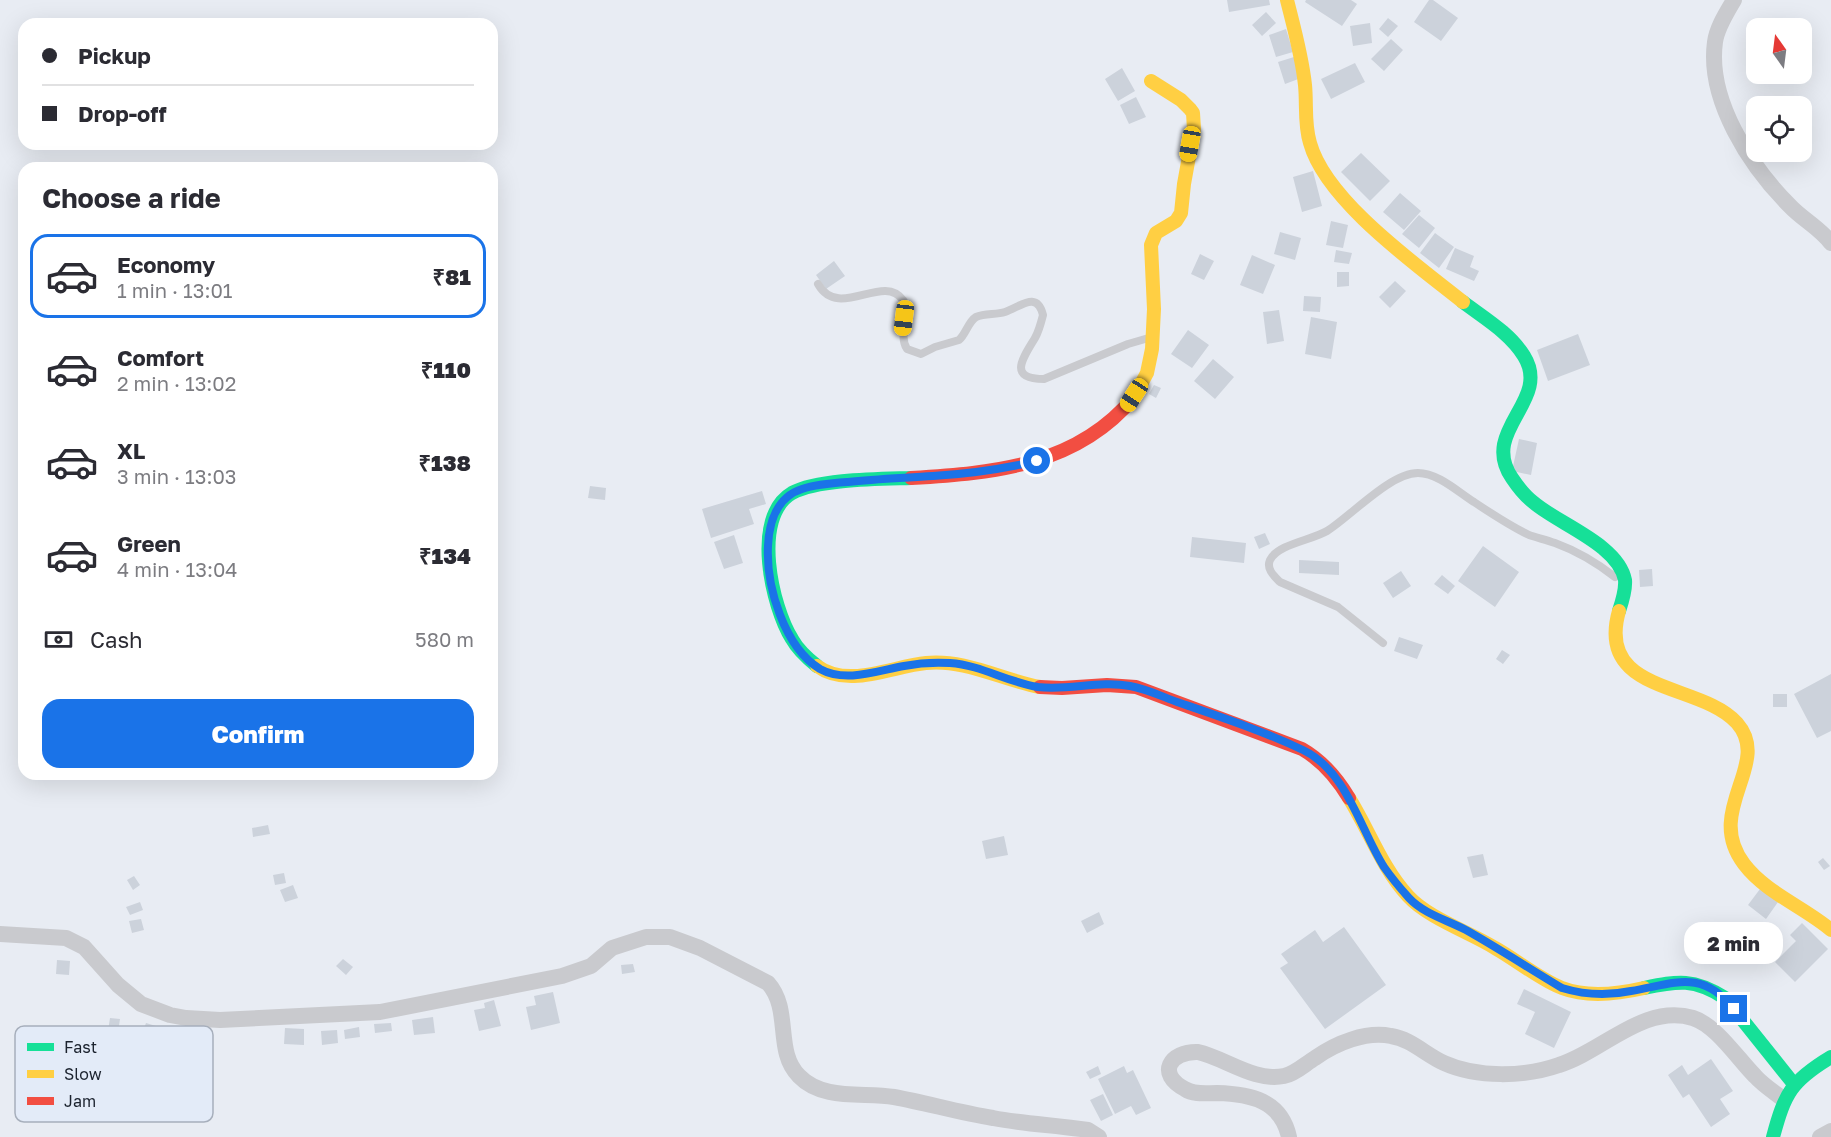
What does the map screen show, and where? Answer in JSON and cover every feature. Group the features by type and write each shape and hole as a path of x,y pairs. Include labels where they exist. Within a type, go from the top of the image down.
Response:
{"street":[{"path":"1287,0 1302,58 1306,88 1307,136 1322,170 1350,204 1387,240 1519,348 1526,359 1533,380 1530,391 1504,436 1501,448 1503,462 1513,481 1529,501 1587,538 1613,560 1625,577 1626,588 1619,607 1615,634 1616,645 1631,668 1641,677 1656,685 1724,710 1739,724 1749,746 1748,762 1731,812 1736,846 1744,863 1774,891 1817,917 1831,930"},
{"path":"1734,0 1715,41 1715,75 1726,114 1774,189 1831,243"},
{"path":"1151,81 1187,104 1193,114 1194,124 1184,183 1183,209 1176,222 1160,229 1154,235 1151,244 1154,291 1151,357 1143,382 1125,409 1098,431 1071,447 1037,461 1005,468 934,476 820,484 800,489 786,497 779,505 769,535 767,559 779,613 791,638 809,660 822,670 837,675 871,673 934,662 974,667 1036,687 1059,689 1114,684 1132,686 1216,715 1306,751 1334,776 1361,819 1384,866 1411,900 1424,910 1466,931 1562,988 1579,994 1620,993 1682,981 1698,983 1713,989 1725,998 1793,1083"},
{"path":"0,934 66,938 84,947 118,985 141,1004 170,1015 220,1020 380,1012 562,976 591,966 612,948 633,940 646,937 670,938 700,948 768,983 776,992 780,1003 785,1048 790,1065 800,1077 812,1085 854,1096 895,1097 1007,1121 1088,1130 1100,1137"},
{"path":"1289,1137 1280,1115 1273,1107 1251,1097 1187,1091 1169,1076 1167,1071 1170,1064 1180,1054 1198,1052 1257,1074 1270,1077 1284,1076 1342,1043 1379,1035 1393,1036 1413,1044 1445,1063 1469,1071 1530,1072 1559,1066 1575,1059 1643,1021 1679,1015 1694,1018 1711,1030 1757,1079 1783,1099"},
{"path":"1773,1137 1783,1099 1793,1083 1813,1067 1831,1057"},
{"path":"1820,1137 1831,1131"}],"lane":[{"path":"818,284 822,292 830,297 850,298 882,291 900,296 906,308 902,333 903,344 907,350 921,354 959,340 978,316 1005,312 1027,302 1034,302 1038,304 1043,315 1036,335 1020,364 1025,376 1032,379 1044,379 1128,344 1152,337"},
{"path":"1383,643 1338,607 1280,582 1273,575 1269,561 1274,554 1285,548 1329,530 1344,521 1382,488 1408,474 1427,474 1440,480 1530,535 1556,543 1585,557 1605,569 1626,588"}],"building":[{"path":"1227,0 1269,0 1270,5 1229,12"},
{"path":"1306,0 1351,0 1357,4 1342,26 1305,2"},
{"path":"1429,0 1433,0 1458,18 1441,41 1414,22"},
{"path":"1266,12 1276,23 1262,36 1252,25"},
{"path":"1388,18 1398,26 1388,37 1379,29"},
{"path":"1370,23 1372,43 1353,46 1350,26"},
{"path":"1286,29 1293,52 1276,57 1269,35"},
{"path":"1391,39 1403,50 1384,71 1371,59"},
{"path":"1294,57 1301,78 1285,84 1278,62"},
{"path":"1355,63 1365,82 1331,99 1321,79"},
{"path":"1122,68 1135,91 1118,101 1105,79"},
{"path":"1136,97 1146,117 1129,124 1120,105"},
{"path":"1361,153 1390,181 1370,201 1341,172"},
{"path":"1313,171 1322,206 1302,212 1293,177"},
{"path":"1400,193 1421,211 1404,230 1383,212"},
{"path":"1419,215 1435,228 1419,248 1402,234"},
{"path":"1331,221 1348,225 1343,248 1326,245"},
{"path":"1280,232 1301,238 1295,260 1274,254"},
{"path":"1435,233 1454,247 1439,268 1420,253"},
{"path":"1455,248 1474,256 1470,267 1479,271 1474,281 1446,269"},
{"path":"1336,250 1352,253 1349,264 1334,262"},
{"path":"1200,254 1214,261 1204,280 1191,274"},
{"path":"1252,255 1275,265 1263,294 1240,285"},
{"path":"834,261 845,276 826,289 816,275"},
{"path":"1337,272 1349,272 1349,286 1337,287"},
{"path":"1395,281 1406,291 1390,308 1379,297"},
{"path":"1304,296 1321,297 1320,312 1303,311"},
{"path":"1279,310 1284,341 1267,344 1263,312"},
{"path":"1311,317 1337,322 1331,359 1305,354"},
{"path":"1188,330 1209,345 1192,368 1171,354"},
{"path":"1578,334 1590,365 1548,381 1537,350"},
{"path":"1213,359 1234,377 1215,399 1194,381"},
{"path":"1154,385 1161,388 1156,398 1149,394"},
{"path":"1519,439 1537,443 1531,475 1512,471"},
{"path":"590,486 606,488 605,500 588,498"},
{"path":"762,491 766,504 749,509 754,524 711,538 702,509"},
{"path":"1265,533 1270,544 1259,549 1254,537"},
{"path":"734,535 743,563 724,569 714,542"},
{"path":"1192,537 1246,543 1244,563 1190,557"},
{"path":"1483,546 1519,572 1495,607 1458,581"},
{"path":"1299,560 1339,562 1339,575 1299,573"},
{"path":"1652,569 1653,586 1640,587 1639,570"},
{"path":"1401,571 1411,586 1393,598 1383,583"},
{"path":"1442,575 1455,586 1448,594 1434,584"},
{"path":"1399,637 1423,645 1417,659 1394,651"},
{"path":"1502,650 1510,655 1503,664 1496,659"},
{"path":"1831,674 1831,731 1817,738 1794,694"},
{"path":"1773,694 1787,694 1787,707 1773,707"},
{"path":"268,825 270,834 253,837 252,828"},
{"path":"1004,836 1008,855 986,859 982,841"},
{"path":"1483,854 1488,875 1473,878 1467,857"},
{"path":"1823,858 1830,866 1824,870 1818,862"},
{"path":"284,873 286,883 275,885 273,875"},
{"path":"134,876 140,885 133,890 127,880"},
{"path":"293,885 298,898 285,902 280,890"},
{"path":"1760,889 1778,902 1766,919 1748,905"},
{"path":"140,902 143,910 130,915 126,907"},
{"path":"1099,912 1104,924 1087,933 1081,921"},
{"path":"141,919 144,930 132,933 129,921"},
{"path":"1802,923 1828,949 1795,982 1775,962 1796,941 1790,935"},
{"path":"1344,927 1386,985 1325,1029 1280,968 1288,963 1281,954 1315,930 1323,942"},
{"path":"343,959 353,967 346,975 336,966"},
{"path":"57,960 70,961 69,975 56,974"},
{"path":"633,964 635,972 622,974 621,965"},
{"path":"1524,989 1571,1012 1554,1048 1525,1034 1535,1012 1517,1004"},
{"path":"553,992 560,1023 531,1030 526,1007 536,1005 534,996"},
{"path":"494,1000 501,1026 479,1031 474,1010 485,1008 484,1003"},
{"path":"433,1017 435,1033 414,1035 412,1020"},
{"path":"110,1018 120,1019 119,1026 109,1026"},
{"path":"391,1023 392,1031 375,1033 374,1024"},
{"path":"359,1027 360,1037 345,1039 344,1030"},
{"path":"285,1028 304,1029 304,1045 284,1044"},
{"path":"337,1030 338,1043 322,1045 321,1031"},
{"path":"1711,1059 1733,1091 1720,1099 1730,1114 1711,1127 1689,1094 1683,1098 1668,1075 1682,1065 1688,1075"},
{"path":"1098,1066 1101,1074 1090,1079 1086,1072"},
{"path":"1124,1066 1127,1073 1133,1070 1151,1108 1136,1115 1131,1106 1115,1114 1098,1079"},
{"path":"1103,1094 1113,1115 1101,1121 1090,1100"}],"traffic: fast":[{"path":"1463,302 1512,340 1524,356 1530,372 1529,387 1524,402 1504,445 1504,461 1512,478 1533,502 1599,545 1620,567 1625,580 1619,611"},
{"path":"817,666 803,654 792,639 772,585 769,541 772,521 779,505 792,493 817,485 833,482 911,478"},
{"path":"1644,988 1676,983 1695,984 1725,998 1793,1083"},
{"path":"1773,1137 1786,1099 1798,1081 1831,1057"}],"traffic: slow":[{"path":"1287,0 1304,74 1308,136 1319,165 1334,187 1375,230 1463,302"},
{"path":"1134,397 1147,373 1152,349 1154,309 1151,245 1156,233 1176,221 1181,213 1194,129 1193,113 1190,109 1181,100 1151,81"},
{"path":"1619,611 1616,638 1622,658 1636,673 1721,710 1737,723 1746,739 1748,755 1733,806 1731,825 1733,844 1744,864 1763,883 1831,930"},
{"path":"817,666 829,673 856,676 926,663 955,664 1040,687"},
{"path":"1349,798 1383,861 1399,885 1416,904 1426,911 1485,942 1562,988 1582,993 1603,994 1644,988"}],"traffic: jam":[{"path":"911,478 1003,468 1032,462 1060,452 1087,438 1111,420 1134,397"},
{"path":"1040,687 1107,685 1136,687 1302,749 1329,770 1349,798"}],"route":[{"path":"1037,461 1005,468 934,476 820,484 800,489 786,497 779,505 773,519 767,559 779,613 791,638 809,660 822,670 837,675 871,673 906,665 934,662 954,663 1036,687 1059,689 1114,684 1132,686 1216,715 1306,751 1322,764 1334,776 1352,802 1384,866 1411,900 1424,910 1466,931 1562,988 1579,994 1620,993 1682,981 1698,983 1713,989 1734,1009"}]}
